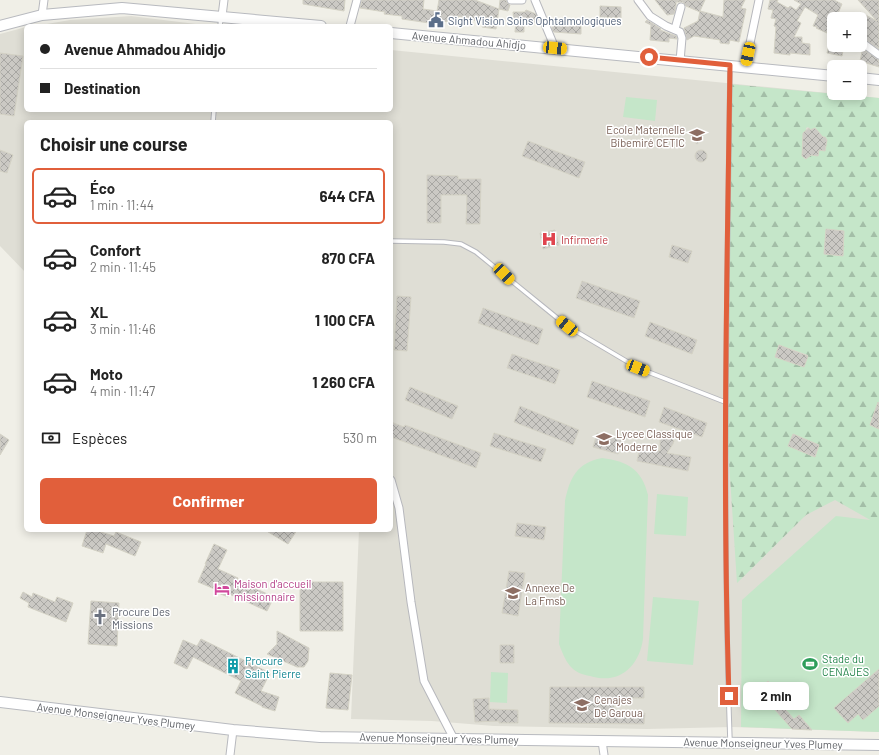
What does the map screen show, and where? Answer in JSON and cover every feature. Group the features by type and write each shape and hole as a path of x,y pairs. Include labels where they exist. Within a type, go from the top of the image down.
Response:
{"main road":[{"path":"0,26 42,16 122,8 221,21 281,24"},
{"name":"Avenue Ahmadou Ahidjo","path":"393,33 827,75"},
{"path":"867,79 879,80"},
{"name":"Avenue Monseigneur Yves Plumey","path":"0,702 233,730 320,737 879,745"}],"street":[{"path":"42,16 44,0"},
{"path":"221,21 224,0"},
{"path":"351,24 357,0"},
{"path":"511,0 522,0"},
{"path":"536,0 555,48"},
{"path":"638,0 650,16 666,26 680,32 682,38 680,60"},
{"path":"745,67 760,0"},
{"path":"675,29 681,7"},
{"path":"867,46 879,55"},
{"path":"393,487 399,508 411,602 424,681 454,739"},
{"path":"230,755 233,730"},
{"path":"602,741 604,755"}],"lane":[{"path":"730,65 725,402 726,633 730,742"},
{"path":"393,241 444,242 461,244 482,256 567,326 638,368 725,402"}],"shaded area":[{"path":"131,16 196,24 47,24 70,20"},
{"path":"24,28 24,112 393,112 393,50 827,93 827,100 867,100 867,97 879,98 879,732 732,727 647,729 494,726 432,721 351,719 359,532 393,532 393,120 24,120 24,271 0,246 0,34"}],"green space":[{"path":"728,84 827,93 827,100 867,100 867,97 879,98 879,415 874,413 870,425 879,429 879,521 872,521 835,500 806,515 737,583 725,401","holes":["808,127 811,130 815,128 820,134 820,138 827,140 825,151 819,150 818,156 811,155 805,159 802,156 802,151 805,149 806,128","826,229 844,231 842,256 824,254","779,345 808,355 804,367 775,357","793,434 819,445 815,457 789,446"]},
{"path":"626,97 657,100 655,121 623,117"},
{"path":"602,458 611,459 626,464 632,468 642,479 648,495 643,639 641,649 637,658 626,671 618,676 610,678 587,676 577,672 568,664 559,644 565,501 567,492 572,478 581,467 593,460"},
{"path":"657,494 688,497 686,536 654,534"},
{"name":"Stade du CENAJES","path":"836,516 879,521 879,732 741,727 742,600"},
{"path":"653,597 699,601 693,665 647,661"},
{"path":"491,672 508,673 507,703 490,702"}],"building":[{"path":"303,0 345,0 344,11 303,4"},
{"path":"362,0 424,0 423,9 437,11 439,0 475,0 499,9 496,29 482,27 483,23 458,16 458,21 450,19 449,22 437,20 436,24 402,19 402,16 384,14 385,12 360,8"},
{"path":"500,0 506,0 510,5 508,11 499,9"},
{"path":"655,0 705,0 700,11 723,17 724,0 745,0 741,8 746,9 739,42 730,40 729,44 720,43 720,40 694,36 687,40 684,28 698,21 700,12 686,6 683,2 676,2 674,14 667,15"},
{"path":"770,0 778,0 777,2 788,8 790,6 796,10 801,4 794,0 834,0 842,4 839,12 827,12 827,33 813,26 818,15 805,7 797,21 801,23 794,37 802,37 802,43 810,44 810,55 774,53 776,27 774,26 776,19 771,18 773,10 768,9"},
{"path":"858,0 879,0 879,49 867,41 867,16 877,21"},
{"path":"600,6 621,7 621,18 600,17"},
{"path":"526,10 536,14 538,20 537,23 531,21 530,26 524,25 524,32 515,32 516,21 514,21 513,12 525,12"},
{"path":"553,19 581,21 581,34 554,32 552,29"},
{"path":"647,20 661,29 660,30 676,36 677,39 669,38 669,42 650,40 651,25 645,22"},
{"path":"827,52 843,52 842,56"},
{"path":"862,52 867,52 879,60 879,67 867,63 867,60 860,60"},
{"path":"0,53 23,56 14,116 0,114"},
{"path":"809,128 810,130 815,128 827,140 825,151 819,150 818,156 811,155 806,159 802,156 803,133"},
{"name":"Ecole Maternelle Bibemiré CETIC","path":"695,131 701,133 702,137 702,140 697,144 691,137 692,133"},
{"path":"528,141 585,162 579,178 522,156"},
{"path":"0,150 13,155 7,173 0,171"},
{"path":"699,150 703,150 707,156 703,162 699,162 695,158 695,154"},
{"path":"427,175 458,176 458,179 481,179 480,224 466,224 467,195 441,195 441,223 427,223"},
{"path":"826,229 844,231 843,256 824,254"},
{"name":"Infirmerie","path":"555,230 559,245 543,249 540,233"},
{"path":"672,245 692,251 688,263 669,257"},
{"path":"582,281 640,301 634,318 576,298"},
{"path":"397,296 411,297 407,351 394,350"},
{"path":"483,308 543,329 538,345 478,323"},
{"path":"650,322 697,340 692,354 645,336"},
{"path":"779,345 808,356 804,367 775,357"},
{"path":"512,354 560,370 555,384 507,368"},
{"path":"592,381 650,401 645,417 587,397"},
{"path":"410,387 458,406 452,419 405,400"},
{"path":"878,402 879,403 879,429 870,425"},
{"path":"520,406 579,430 573,445 514,422"},
{"path":"664,407 707,423 702,437 659,422"},
{"path":"393,423 404,427 405,425 481,453 476,468 393,438"},
{"path":"668,430 674,441 667,453 691,457 688,471 637,461 640,447 660,451 660,439"},
{"path":"494,433 546,449 541,462 490,446"},
{"path":"597,433 622,440 618,454 593,447"},
{"path":"0,434 9,440 0,455"},
{"path":"793,434 819,445 815,457 788,446"},
{"path":"517,523 546,527 544,540 515,536"},
{"path":"86,532 101,532 114,536 116,532 141,542 135,556 106,544 103,553 82,546"},
{"path":"268,532 296,532 288,544"},
{"path":"214,544 227,550 218,569 238,578 237,580 274,597 267,611 229,594 228,597 216,592 217,590 198,582"},
{"name":"Annexe De La Fmsb","path":"509,571 525,573 518,616 502,613"},
{"path":"300,582 343,582 343,631 300,631"},
{"path":"23,592 32,597 33,593 55,602 57,597 73,603 66,622 28,607 29,603 20,598"},
{"name":"Procure Des Missions","path":"91,601 119,603 117,646 88,644"},
{"path":"277,631 309,648 308,661 304,667 297,667 267,654 277,644"},
{"name":"Procure Saint Pierre","path":"201,639 270,673 261,691 279,697 275,711 262,707 235,693 241,681 193,657 187,669 174,663 183,640 197,646"},
{"path":"500,645 514,645 514,663 500,663"},
{"path":"879,669 879,706 863,720 858,714 848,723 834,708"},
{"path":"330,673 352,675 348,710 326,708"},
{"path":"768,681 780,694 775,698 794,719 799,715 812,730 792,729 769,703 771,701 760,688"},
{"name":"Cenajes De Garoua","path":"550,687 644,687 644,698 614,698 614,713 645,713 644,724 549,723"},
{"path":"489,698 489,709 518,710 518,723 499,723 499,721 475,722 473,699"}],"place":[{"name":"Sight Vision Soins Ophtalmologiques","path":"436,20"},
{"name":"Ecole Maternelle Bibemiré CETIC","path":"697,135"},
{"name":"Infirmerie","path":"549,239"},
{"name":"Lycee Classique Moderne","path":"604,439"},
{"name":"Maison d'accueil missionnaire","path":"222,589"},
{"name":"Annexe De La Fmsb","path":"513,593"},
{"name":"Procure Des Missions","path":"100,617"},
{"name":"Stade du CENAJES","path":"810,664"},
{"name":"Procure Saint Pierre","path":"233,666"},
{"name":"Cenajes De Garoua","path":"582,705"}],"route":[{"path":"649,57 730,65 725,402 726,633 729,696"}]}
